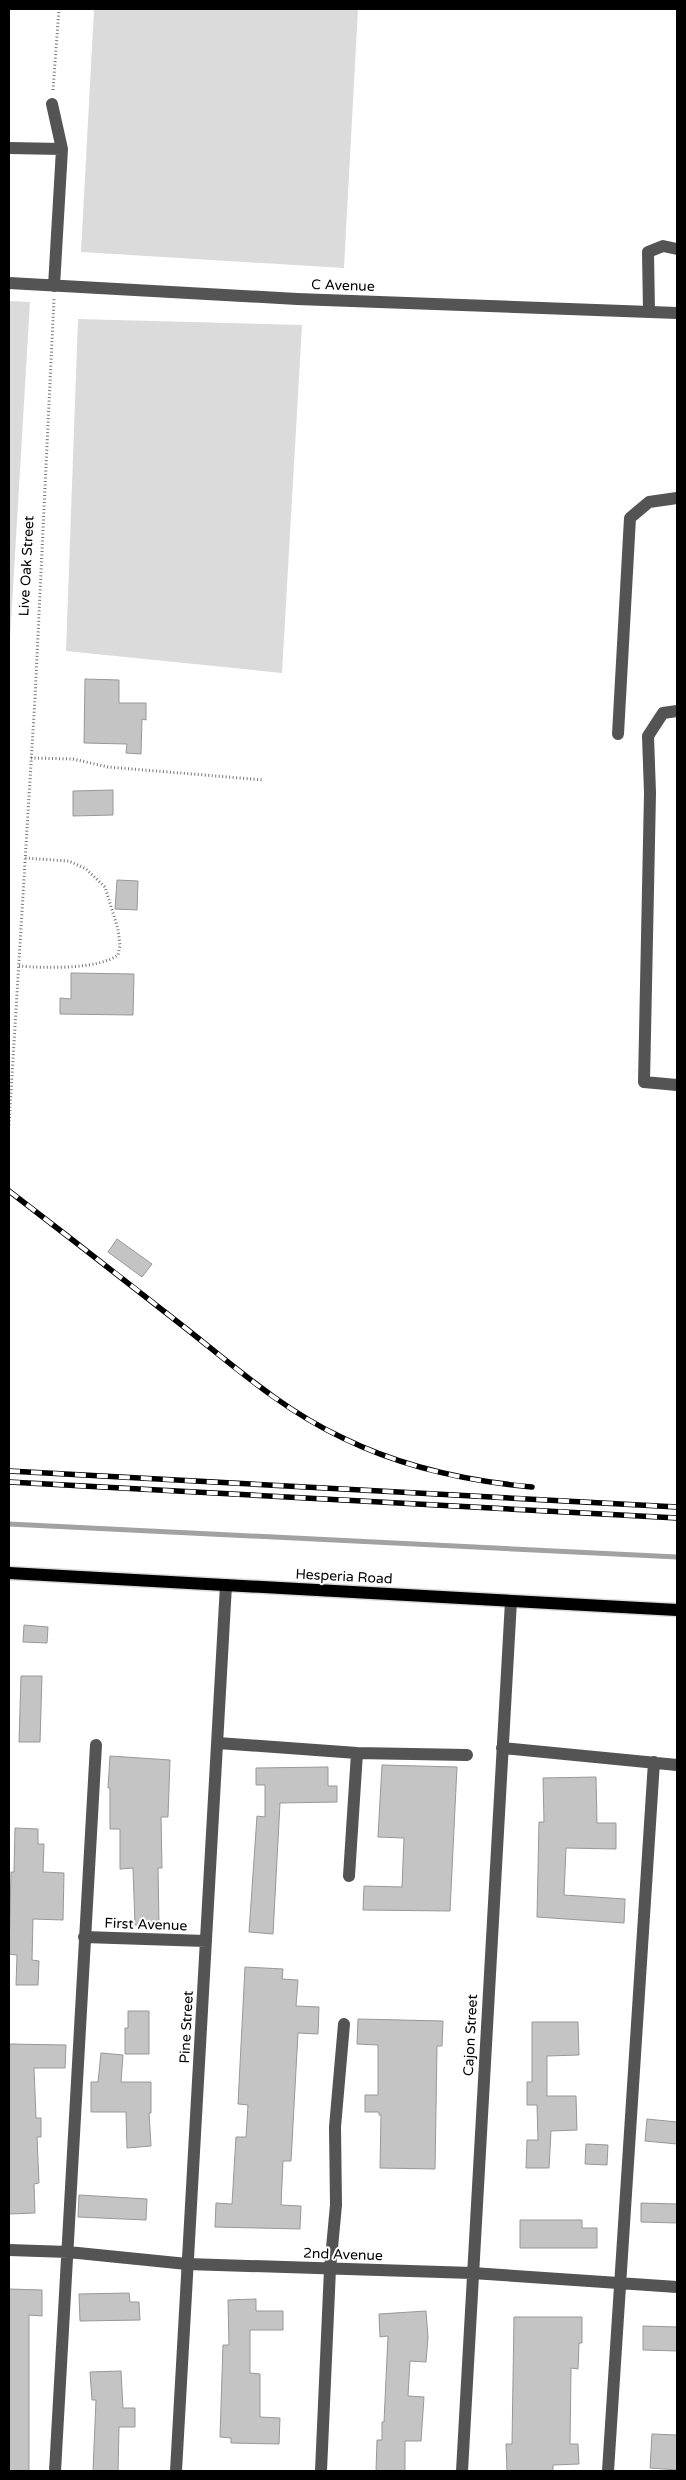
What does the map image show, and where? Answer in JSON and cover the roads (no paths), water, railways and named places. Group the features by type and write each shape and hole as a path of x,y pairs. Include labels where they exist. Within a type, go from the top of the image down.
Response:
{"main road":[{"name":"Hesperia Road","path":"9,1573 677,1610"}],"street":[{"path":"52,104 62,149 54,286"},
{"path":"9,148 62,149"},
{"path":"649,312 648,252 663,246 677,249"},
{"name":"C Avenue","path":"9,283 298,299 677,313"},
{"path":"618,734 630,518 649,502 677,498"},
{"path":"677,711 664,713 648,736 650,793 644,1082 677,1085"},
{"name":"Pine Street","path":"176,2471 226,1585"},
{"name":"Cajon Street","path":"462,2471 511,1601"},
{"path":"218,1743 357,1753 467,1755"},
{"path":"55,2471 96,1745"},
{"path":"502,1748 677,1765"},
{"path":"349,1876 357,1753"},
{"path":"608,2471 654,1762"},
{"name":"First Avenue","path":"84,1937 206,1941"},
{"path":"320,2471 330,2268 336,2205 335,2127 344,2024"},
{"name":"2nd Avenue","path":"9,2250 68,2252 187,2264 472,2273 677,2287"}],"waterway":[{"path":"9,1524 677,1557"}],"railway":[{"path":"9,1191 243,1374 281,1402 322,1427 365,1448 412,1465 459,1477 532,1487"},
{"path":"9,1471 677,1507"},
{"path":"9,1482 677,1518"}]}
